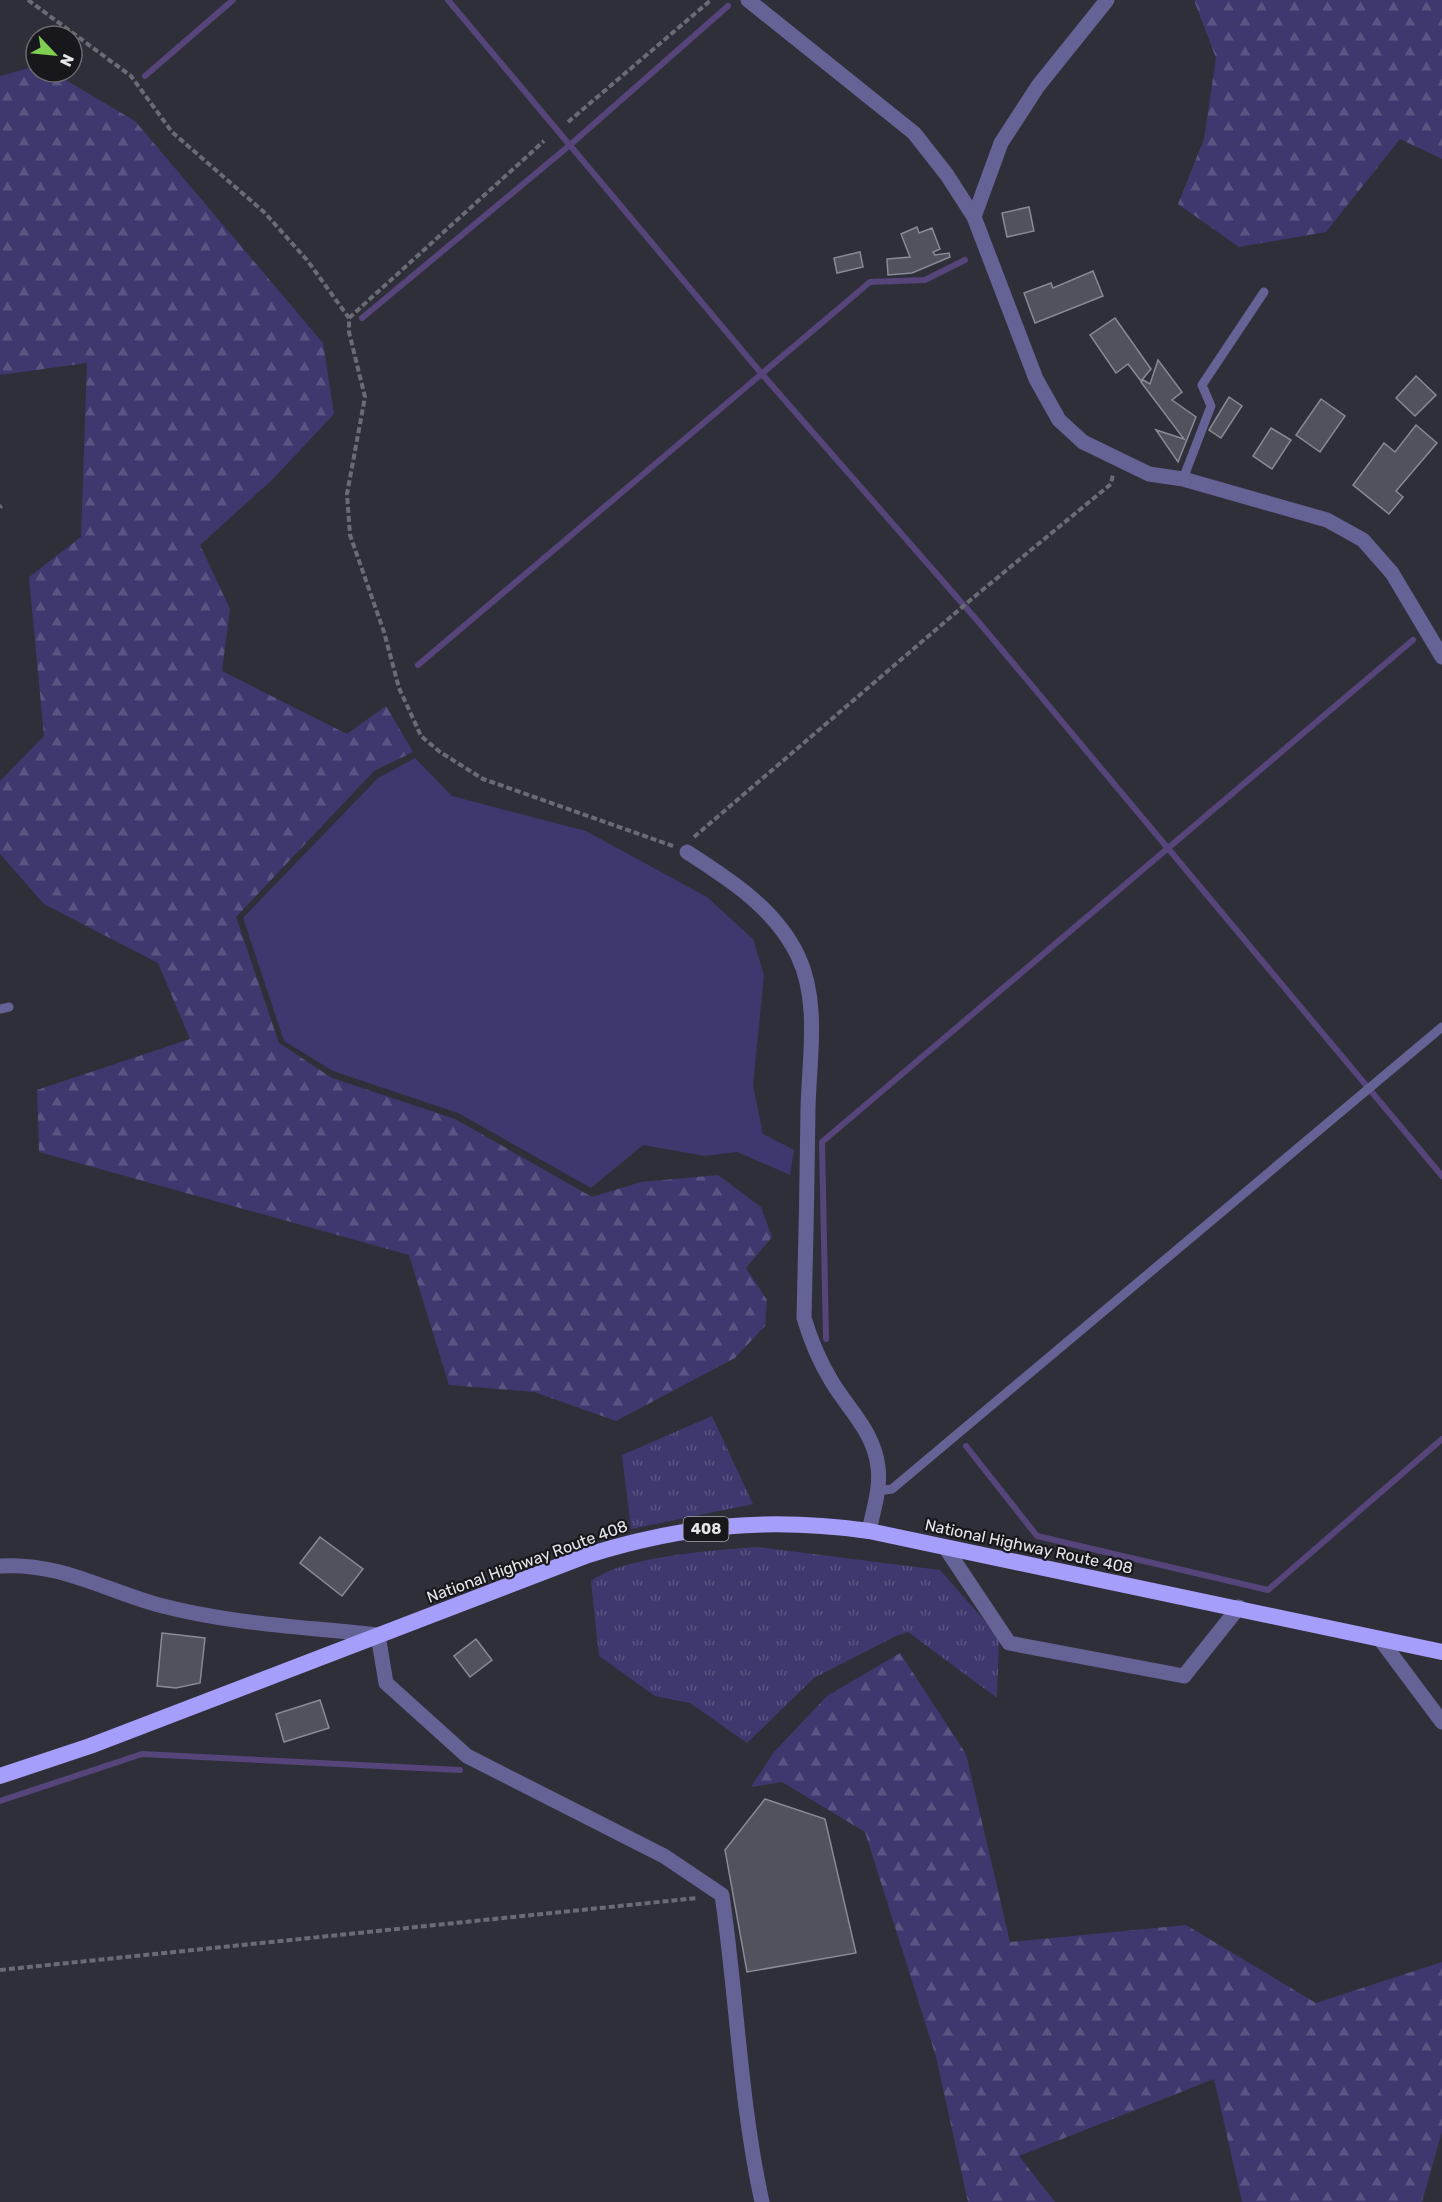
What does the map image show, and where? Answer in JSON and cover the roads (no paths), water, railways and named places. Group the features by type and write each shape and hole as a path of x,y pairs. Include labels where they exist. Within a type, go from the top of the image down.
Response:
{"highway":[{"name":"National Highway Route 408","path":"0,1776 90,1746 588,1555 641,1538 745,1525 805,1525 869,1532 1239,1607 1442,1652"}],"street":[{"path":"748,0 914,133 974,217 1036,379 1059,420 1083,442 1149,474 1183,479 1327,520 1363,540 1392,573 1442,657"},
{"path":"974,217 1001,142 1038,86 1107,0"},
{"path":"687,852 731,880 758,902 790,942 805,974 811,1027 804,1318 815,1353 833,1384 860,1417 874,1451 878,1467 877,1491 869,1532"},
{"path":"945,1547 1009,1643 1184,1676 1239,1607"},
{"path":"0,1566 21,1564 71,1573 158,1605 207,1615 378,1635 387,1683 467,1756 664,1856 722,1895 733,1967 752,2158 762,2202"},
{"path":"1380,1639 1442,1722"}],"lane":[{"path":"1183,479 1211,406 1202,385 1264,292"},
{"path":"877,1491 892,1489 1442,1027"}],"waterway":[{"path":"145,76 233,0"},
{"path":"448,0 761,373 982,626 1442,1176"},
{"path":"362,318 570,145 728,6"},
{"path":"418,665 870,282 925,280 965,260"},
{"path":"826,1339 822,1142 1413,640"},
{"path":"966,1446 1037,1536 1268,1590 1442,1439"},
{"path":"0,1801 142,1754 460,1770"}]}
